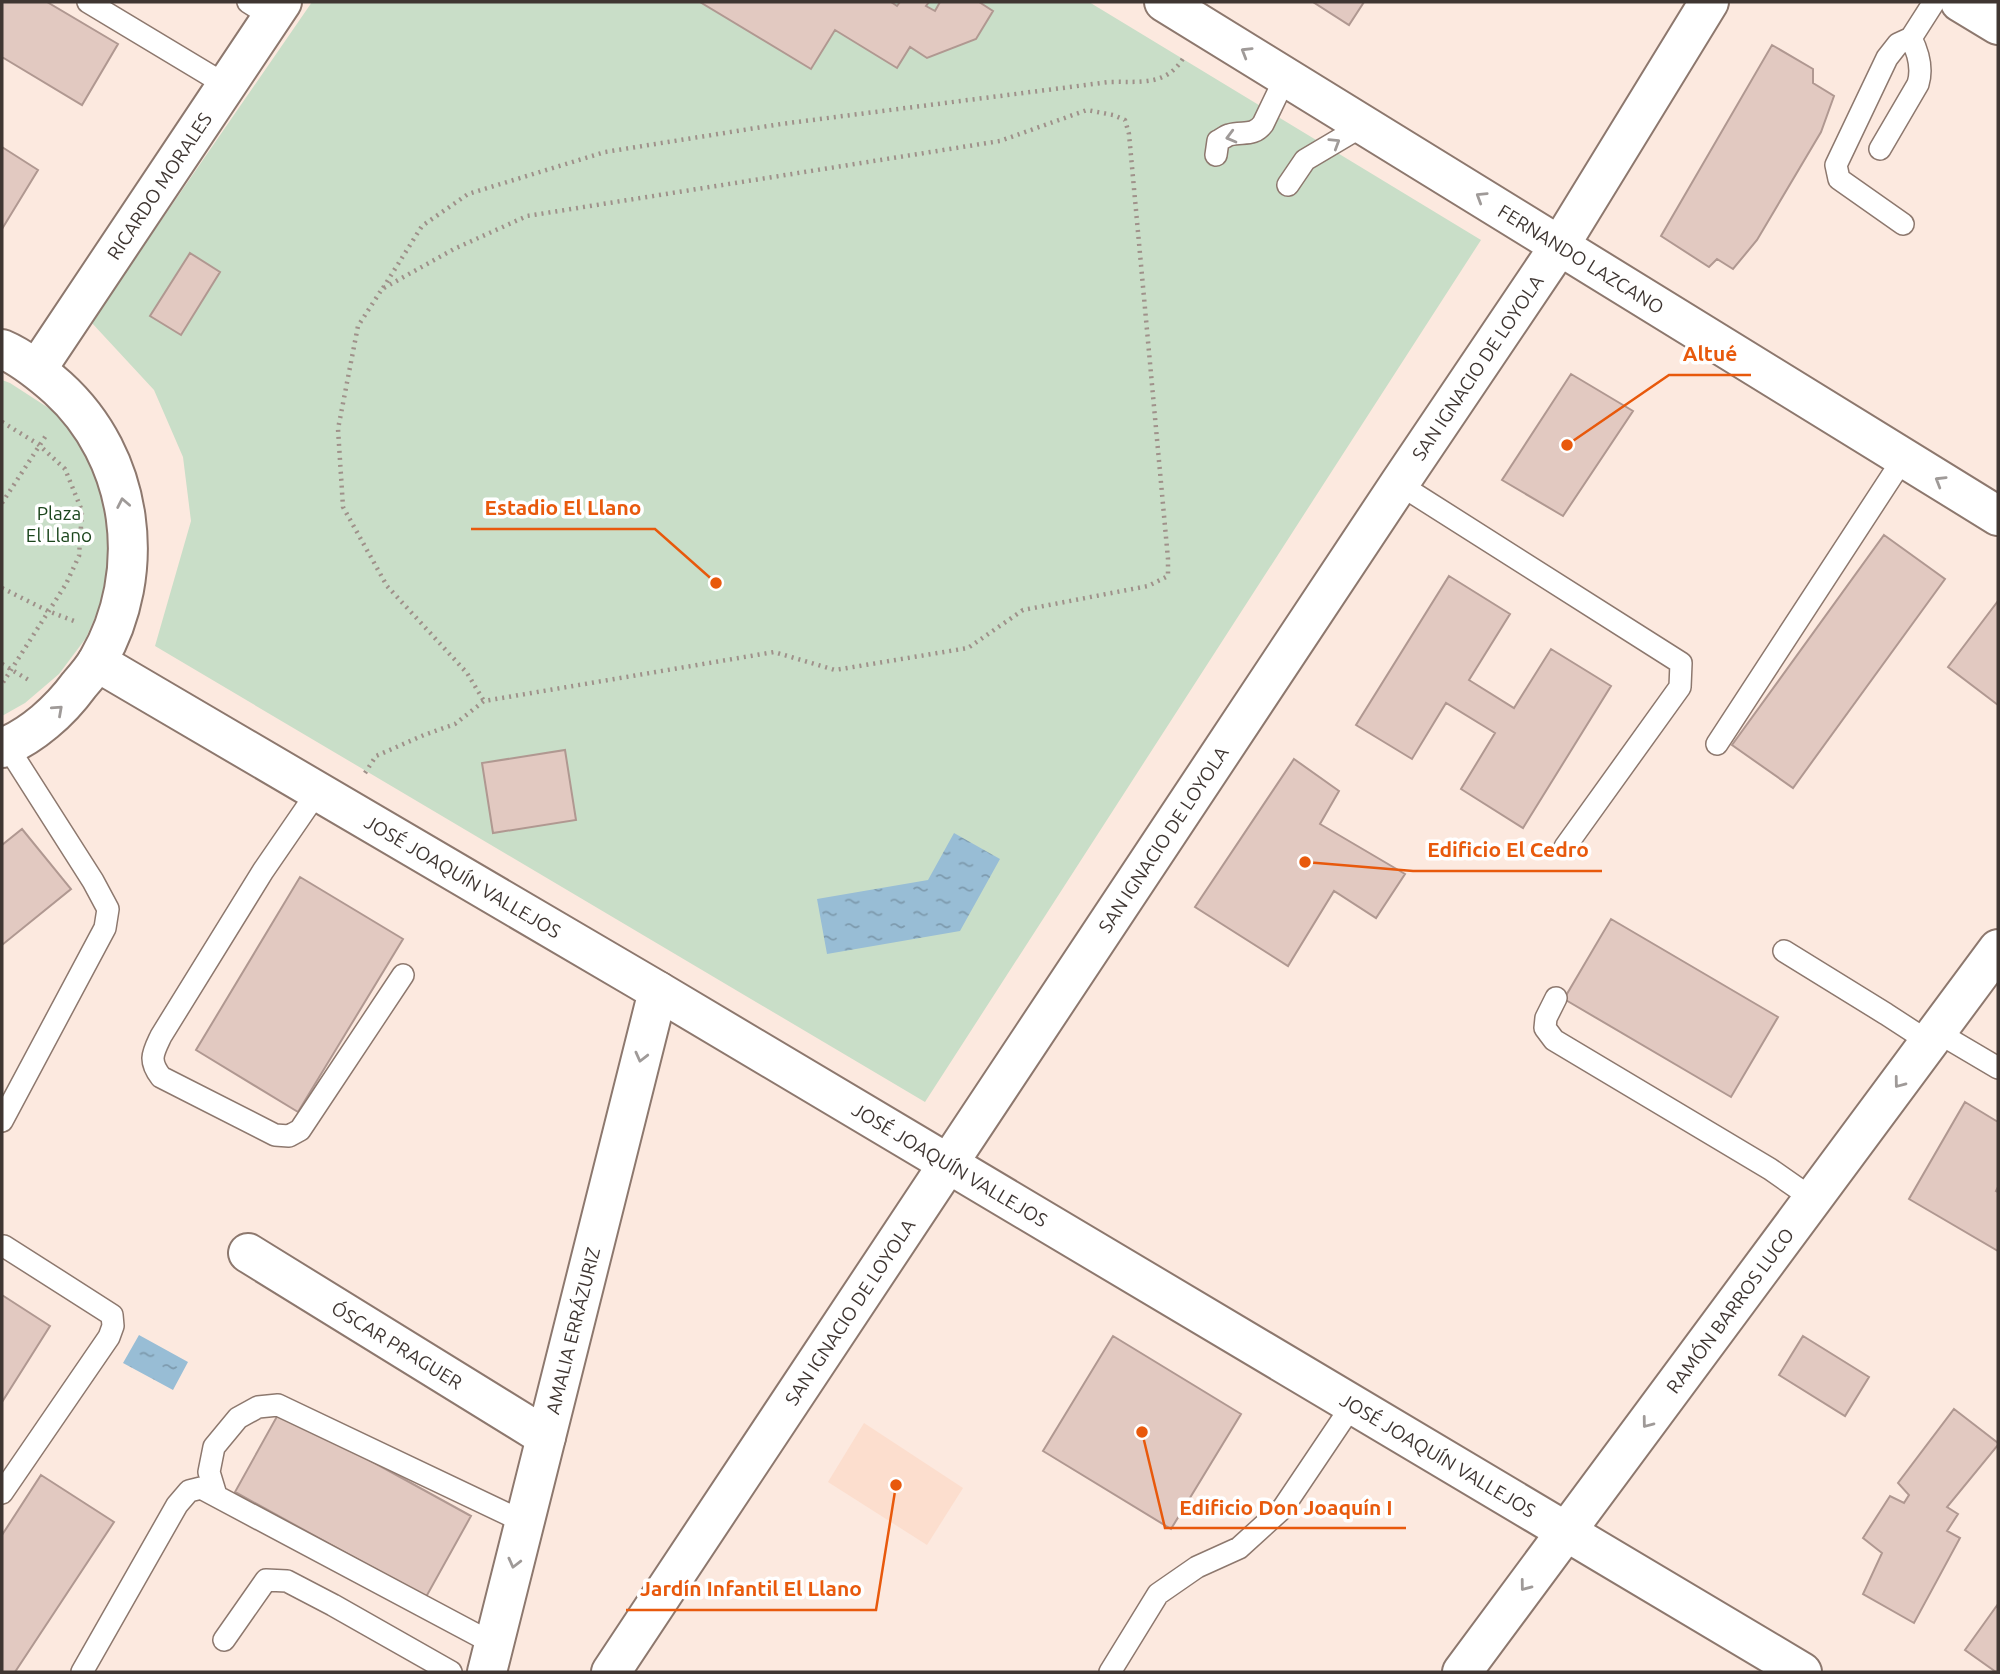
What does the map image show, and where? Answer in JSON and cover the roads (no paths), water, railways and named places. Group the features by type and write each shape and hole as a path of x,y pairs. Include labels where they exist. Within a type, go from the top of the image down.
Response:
{"street":[{"name":"FERNANDO LAZCANO","path":"1164,2 1998,516"},
{"name":"SAN IGNACIO DE LOYOLA","path":"611,1672 1560,245 1709,2"},
{"path":"1960,2 1998,25"},
{"name":"RICARDO MORALES","path":"37,369 226,85 267,7"},
{"path":"2,349 37,369 73,402 94,430 111,461 122,495 128,565 123,601 104,648 66,702 38,726 5,747"},
{"name":"JOSÉ JOAQUÍN VALLEJOS","path":"104,648 330,799 658,991 1802,1672"},
{"name":"RAMÓN BARROS LUCO","path":"1462,1672 1998,949"},
{"name":"AMALIA ERRÁZURIZ","path":"490,1658 658,991"},
{"name":"ÓSCAR PRAGUER","path":"248,1253 546,1437"}],"lane":[{"path":"88,2 226,85"},
{"path":"1903,224 1839,179 1836,166 1887,58 1898,44 1912,38 1934,2"},
{"path":"1880,149 1921,76 1918,52 1912,38"},
{"path":"1216,155 1218,141 1227,135 1258,130 1286,76"},
{"path":"1288,185 1305,160 1364,124"},
{"path":"1717,744 1903,459"},
{"path":"1399,484 1681,663 1680,687 1565,847"},
{"path":"2,1121 105,928 108,909 93,881 5,747"},
{"path":"330,799 263,871 161,1036 152,1055 154,1068 161,1077 275,1135 289,1136 300,1130 403,975"},
{"path":"1784,951 1886,1014 1998,1068"},
{"path":"1556,999 1546,1018 1545,1028 1554,1040 1770,1169 1813,1199"},
{"path":"2,1247 112,1315 113,1326 109,1337 2,1493"},
{"path":"1110,1672 1158,1594 1197,1567 1239,1548 1283,1508 1353,1404"},
{"path":"216,1495 209,1472 214,1447 238,1418 258,1407 278,1405 524,1522"},
{"path":"82,1672 177,1504 189,1491 201,1488 490,1658"},
{"path":"224,1640 266,1580 287,1581 449,1671"},
{"path":"401,1658 449,1671"}],"water":[{"path":"954,833 1000,859 960,931 827,954 817,899 928,880"},
{"path":"139,1335 188,1362 173,1390 123,1363"}],"place":[{"name":"Altué","path":"1567,445"},
{"name":"Estadio El Llano","path":"716,583"},
{"name":"Edificio El Cedro","path":"1305,862"},
{"name":"Edificio Don Joaquín I","path":"1142,1432"},
{"name":"Jardín Infantil El Llano","path":"896,1485"}],"park label":[{"name":"Plaza El Llano","path":"59,524"}]}
